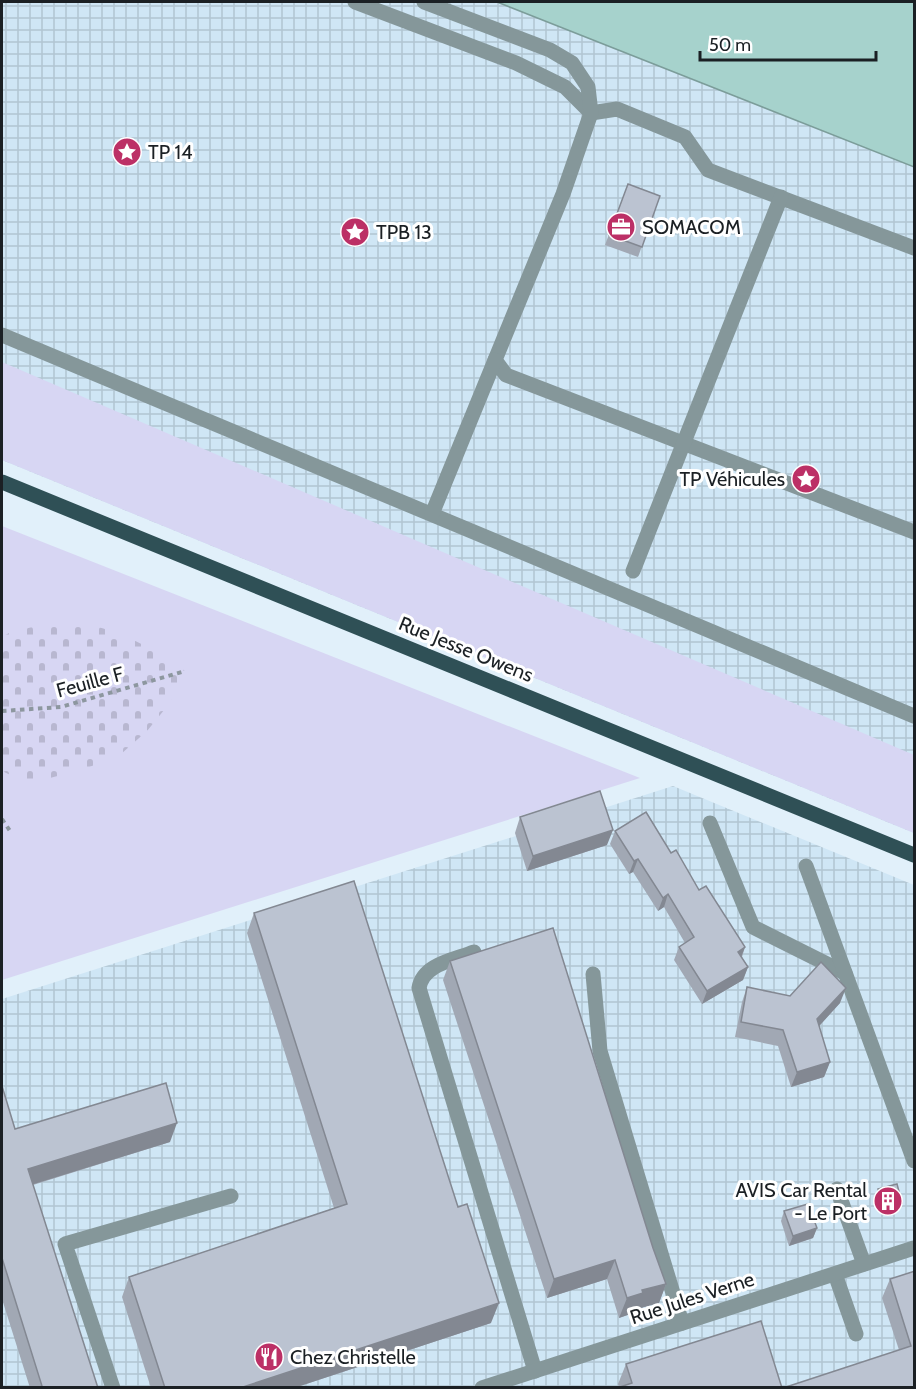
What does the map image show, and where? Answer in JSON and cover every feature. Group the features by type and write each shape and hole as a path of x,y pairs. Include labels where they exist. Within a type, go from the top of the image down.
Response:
{"main road":[{"name":"Rue Jesse Owens","path":"2,482 915,855"}],"lane":[{"path":"355,2 516,63 565,87 591,113"},
{"path":"424,2 550,50 572,63 588,87 591,113 563,194 432,514"},
{"path":"591,113 617,109 685,137 708,170 915,248"},
{"path":"633,571 781,197"},
{"path":"2,334 915,716"},
{"path":"495,360 506,375 915,532"},
{"path":"710,823 753,927 845,973"},
{"path":"806,866 915,1161"},
{"path":"474,952 432,968 421,979 419,988 535,1371"},
{"path":"593,974 600,1051 682,1323"},
{"path":"837,1189 864,1264"},
{"path":"114,1388 65,1244 231,1196"},
{"name":"Rue Jules Verne","path":"482,1388 915,1248"},
{"path":"835,1274 856,1334"}],"path":[{"name":"Feuille F","path":"2,711 61,707 185,671"},
{"path":"2,819 10,831"}],"shaded area":[{"path":"2,2 914,2 914,833 2,460"},
{"path":"497,2 914,2 914,167"},
{"path":"673,786 914,885 914,1387 2,1387 2,999"}],"green space":[{"path":"2,362 914,755 914,833 2,460"},
{"path":"2,526 640,778 2,980"},
{"path":"44,624 82,624 110,630 149,648 185,671 169,704 147,731 121,754 87,768 50,778 23,781 2,771 2,637"}],"building":[{"path":"628,184 660,196 642,247 609,235"},
{"path":"600,791 613,830 533,856 520,817"},
{"path":"646,812 671,853 676,850 699,890 706,886 745,947 738,952 748,967 707,991 679,947 694,937 668,894 663,898 638,859 634,861 615,831"},
{"path":"354,881 458,1207 467,1204 499,1303 240,1388 165,1388 129,1277 347,1204 254,913"},
{"path":"553,928 666,1284 642,1290 643,1293 627,1298 615,1260 554,1279 450,961"},
{"path":"821,962 846,988 817,1019 830,1062 797,1072 783,1030 741,1022 747,987 790,996"},
{"path":"166,1083 177,1123 28,1169 98,1388 37,1388 42,1386 2,1258 2,1086 15,1129"},
{"name":"AVIS Car Rental - Le Port","path":"897,1184 902,1203 884,1208 878,1189"},
{"path":"808,1204 817,1228 793,1236 784,1211"},
{"path":"915,1271 915,1388 783,1388 911,1346 890,1279"},
{"path":"761,1321 782,1388 617,1388 632,1383 626,1364"}],"place":[{"name":"TP 14","path":"127,152"},
{"name":"SOMACOM","path":"621,227"},
{"name":"TPB 13","path":"355,232"},
{"name":"TP Véhicules","path":"806,479"},
{"name":"AVIS Car Rental - Le Port","path":"888,1201"},
{"name":"Chez Christelle","path":"269,1357"}]}
